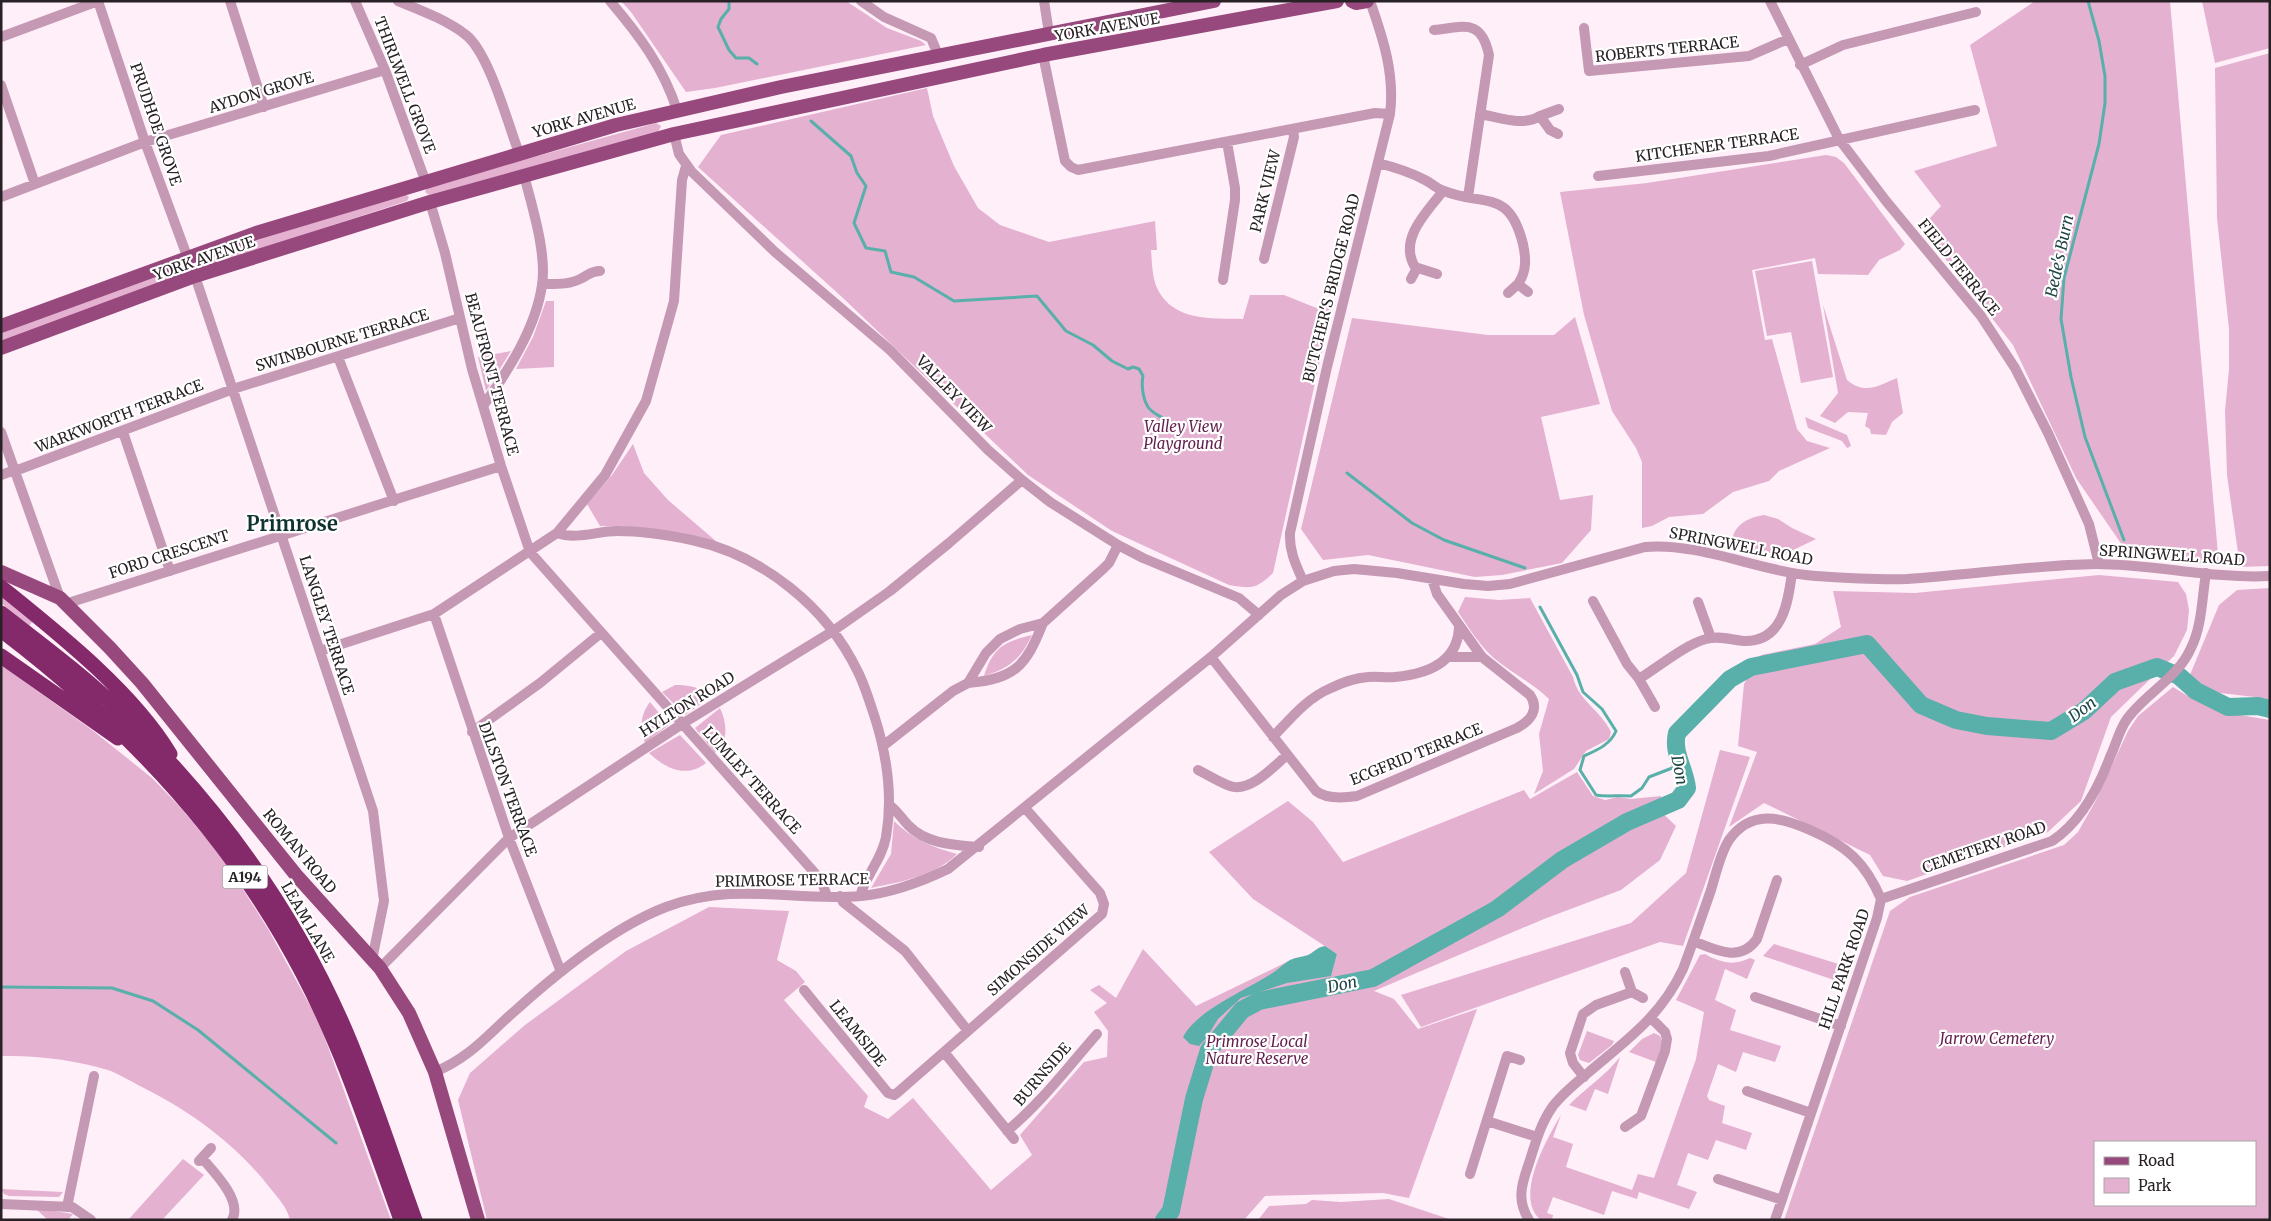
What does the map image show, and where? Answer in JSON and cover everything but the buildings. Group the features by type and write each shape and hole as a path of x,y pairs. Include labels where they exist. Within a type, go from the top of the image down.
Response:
{"highway":[{"name":"A194","path":"1,587 58,632 138,711 158,734 182,775"},
{"name":"LEAM LANE","path":"1,613 104,697 182,775 229,831 264,881 315,968 345,1031 415,1220"},
{"name":"LEAM LANE","path":"1,630 63,679 109,719 150,760 190,804 251,885 303,974 332,1034 401,1220"},
{"name":"A194","path":"1,656 150,760"}],"main road":[{"name":"YORK AVENUE","path":"1,326 187,256 256,233 419,182 616,124 1048,33 1214,1"},
{"name":"YORK AVENUE","path":"1,348 195,276 425,203 674,134 1043,55 1337,1"},
{"path":"1352,1 1363,3 1368,1"},
{"path":"1043,55 1048,33"},
{"path":"939,57 943,77"},
{"path":"674,134 678,110"},
{"path":"419,182 425,203"},
{"path":"187,256 195,276"},
{"name":"ROMAN ROAD","path":"1,572 63,601 142,683 296,875 376,964 409,1012 436,1072 478,1220"}],"street":[{"path":"1,37 98,1"},
{"name":"PRUDHOE GROVE","path":"98,1 145,142 187,256"},
{"path":"230,1 264,107"},
{"name":"THIRLWELL GROVE","path":"355,1 385,70 419,182"},
{"path":"398,1 438,19 466,35 478,48 486,62 519,153"},
{"path":"610,1 654,56 668,83 678,110"},
{"path":"861,1 890,20 931,38 939,57"},
{"path":"1044,1 1048,33"},
{"name":"BUTCHER'S BRIDGE ROAD","path":"1303,580 1292,556 1290,533 1326,367 1390,114 1391,85 1388,59 1368,1"},
{"name":"FIELD TERRACE","path":"1770,1 1800,65 1839,139 1886,201 1981,316 2015,368 2048,433 2089,524 2098,564"},
{"path":"1800,65 1843,45 1976,12"},
{"path":"1434,30 1469,26 1476,28 1484,37 1489,55 1468,197"},
{"name":"ROBERTS TERRACE","path":"1584,28 1589,71 1749,56 1788,39"},
{"path":"1043,55 1065,161 1071,167 1084,169 1375,113 1390,114"},
{"name":"AYDON GROVE","path":"1,197 145,142 385,70"},
{"path":"1,85 35,184"},
{"path":"1480,114 1520,121 1530,120 1560,109"},
{"name":"KITCHENER TERRACE","path":"1598,176 1769,156 1974,110"},
{"path":"1540,116 1550,130 1558,134"},
{"name":"PARK VIEW","path":"1264,260 1294,137 1293,129"},
{"name":"VALLEY VIEW","path":"674,134 679,154 686,166 775,252 890,350 988,450 1022,480 1057,506 1118,545 1143,558 1238,598 1260,615"},
{"path":"1223,280 1235,200 1235,188 1227,142"},
{"path":"1378,163 1400,169 1424,179 1443,191 1495,202 1504,207 1512,216 1525,252 1523,276 1518,284 1508,293"},
{"path":"320,651 434,614 557,533 605,475 646,400 674,300 682,180 686,166"},
{"path":"483,406 527,333 537,307 542,284 539,244 524,175"},
{"path":"1437,274 1417,268 1412,261 1410,254 1411,236 1420,220 1443,191"},
{"name":"BEAUFRONT TERRACE","path":"425,203 445,252 483,406 530,552"},
{"path":"1411,278 1417,268"},
{"path":"542,284 567,283 582,278 590,271 600,271"},
{"name":"LANGLEY TERRACE","path":"195,276 373,811 384,901 376,964"},
{"path":"1518,284 1528,292"},
{"name":"SWINBOURNE TERRACE","path":"233,389 460,318"},
{"path":"338,357 394,501"},
{"name":"WARKWORTH TERRACE","path":"1,475 123,432 233,389"},
{"path":"1,432 63,601"},
{"path":"123,432 170,571"},
{"name":"FORD CRESCENT","path":"63,601 170,571 281,534 394,501 501,466"},
{"name":"HYLTON ROAD","path":"376,964 509,838 682,724 833,631 890,591 1022,480"},
{"path":"557,533 576,536 603,531 631,532 691,540 722,548 751,561 777,579 810,606 833,631 859,673 883,746 888,773 889,805 886,837 881,856 860,896"},
{"path":"968,683 986,653 1000,639 1020,629 1042,623 1109,563 1118,545"},
{"name":"SPRINGWELL ROAD","path":"1260,615 1281,595 1303,580 1334,571 1354,569 1391,572 1488,586 1510,584 1645,547 1662,546 1684,549 1792,573 1848,578 1907,579 2098,564 2145,566 2233,576 2270,576"},
{"name":"LUMLEY TERRACE","path":"530,552 820,880 827,896"},
{"path":"1639,679 1695,644 1711,638 1719,637 1746,641 1765,636 1773,630 1785,614 1792,573"},
{"name":"CEMETERY ROAD","path":"1881,899 2052,841 2073,825 2097,785 2126,720 2136,708 2171,676 2192,648 2206,573"},
{"path":"1432,579 1437,594 1482,657"},
{"path":"1593,601 1627,664 1639,679 1655,707"},
{"path":"1698,602 1711,638"},
{"name":"DILSTON TERRACE","path":"434,614 509,838 561,972"},
{"name":"PRIMROSE TERRACE","path":"436,1072 455,1064 469,1055 503,1021 561,972 615,934 664,908 690,900 745,892 860,896 911,885 948,869 979,847 1260,615"},
{"path":"883,746 953,691 968,683 1000,678 1022,664 1032,650 1042,623"},
{"path":"1273,737 1303,706 1331,688 1354,679 1394,677 1418,672 1445,661 1458,640 1458,625"},
{"path":"472,732 540,683 601,633"},
{"name":"ECGFRID TERRACE","path":"1213,655 1287,755 1319,793 1331,797 1350,797 1524,724 1532,715 1533,700 1530,695 1482,657"},
{"path":"1449,657 1482,657"},
{"path":"1198,770 1230,786 1246,786 1287,755"},
{"path":"889,805 918,833 927,838 954,845 979,847"},
{"name":"SIMONSIDE VIEW","path":"890,1094 897,1093 1095,921 1104,909 1103,898 1100,892 1025,808"},
{"name":"HILL PARK ROAD","path":"1529,1220 1521,1202 1520,1192 1537,1137 1554,1104 1651,1018 1674,988 1693,941 1728,841 1742,828 1758,820 1769,818 1791,821 1836,842 1857,858 1881,899 1878,918 1775,1220"},
{"path":"1693,941 1726,953 1736,954 1752,945 1757,939 1777,880"},
{"path":"840,896 843,902 905,951 968,1031"},
{"path":"1625,972 1632,992 1643,998"},
{"name":"LEAMSIDE","path":"804,990 890,1094"},
{"path":"1584,1076 1570,1058 1583,1014 1596,1005 1632,992"},
{"path":"1755,997 1841,1026"},
{"path":"1625,1127 1642,1116 1668,1039 1665,1032 1651,1018"},
{"name":"BURNSIDE","path":"944,1052 1011,1135 1097,1034"},
{"path":"1470,1174 1507,1056 1520,1060"},
{"path":"67,1207 95,1076"},
{"path":"1747,1091 1811,1113"},
{"path":"1486,1121 1537,1137"},
{"path":"211,1148 200,1159 234,1200 236,1213 233,1219"},
{"path":"1718,1179 1782,1200"},
{"path":"1,1204 72,1207 91,1220"}],"green space":[{"path":"621,1 846,1 887,28 921,41 926,45 715,88 686,92 631,12"},
{"path":"2035,1 2170,1 2219,566 2158,558 2122,545 2076,478 2013,345 1921,228 1941,206 1914,171 1997,146 1970,45"},
{"path":"2202,1 2270,1 2270,48 2215,63"},
{"path":"2270,53 2270,566 2240,567 2227,475 2225,411 2229,369 2229,329 2217,218 2215,68"},
{"name":"Valley View Playground","path":"927,88 933,116 954,166 978,208 1000,225 1049,242 1155,221 1157,250 1151,250 1155,284 1164,299 1173,307 1194,316 1243,319 1250,295 1284,295 1319,309 1332,306 1273,573 1258,585 1243,587 1229,585 1112,531 1028,475 843,298 698,167 721,135"},
{"path":"656,123 661,126 658,132 429,195 425,192 427,187"},
{"path":"1826,155 1836,157 1844,163 1905,244 1900,250 1879,260 1868,275 1818,274 1815,258 1752,270 1765,340 1772,339 1797,429 1807,441 1830,448 1779,471 1769,481 1733,492 1703,514 1669,517 1652,526 1642,528 1642,462 1636,448 1612,411 1584,315 1560,192 1647,183"},
{"path":"405,194 409,197 407,201 207,266 202,263 201,258"},
{"path":"1812,261 1833,377 1801,383 1791,332 1767,336 1755,271"},
{"path":"174,268 180,270 179,277 1,342 1,333"},
{"path":"546,301 554,301 554,367 516,369 533,337"},
{"path":"1823,305 1847,380 1860,387 1872,388 1897,378 1903,413 1892,422 1886,435 1871,434 1870,429 1865,426 1868,413 1848,412 1835,423 1820,416 1838,393"},
{"path":"1575,317 1600,404 1541,417 1560,500 1593,495 1591,530 1562,563 1502,575 1475,577 1368,555 1323,560 1301,529 1352,318 1488,335 1554,335"},
{"path":"511,351 486,391 478,357"},
{"path":"1805,417 1847,435 1851,446 1847,448 1842,441 1808,428"},
{"path":"633,444 644,473 668,500 717,542 659,530 600,526 587,504 612,475"},
{"path":"1764,515 1778,519 1816,539 1783,555 1733,547 1734,534 1741,524 1752,518"},
{"path":"2099,575 2178,582 2186,594 2189,610 2187,630 2174,656 2111,717 2081,801 2048,832 1907,881 1883,876 1870,855 1764,803 1729,827 1757,752 1738,746 1744,684 1761,655 1815,644 1841,627 1833,591 1915,593"},
{"path":"2270,588 2270,700 2212,692 2187,682 2219,605 2237,590"},
{"path":"1,595 33,621 29,626 1,603"},
{"path":"1465,597 1499,600 1530,598 1580,693 1601,717 1611,732 1609,739 1586,751 1574,769 1534,794 1543,771 1539,734 1549,699 1495,659 1480,643 1458,612"},
{"path":"1032,635 1023,651 1013,662 1000,670 984,676 991,659 1000,648 1014,640"},
{"path":"1,665 92,730 152,778 180,807 224,859 268,929 319,1022 391,1220 290,1220 287,1211 279,1199 242,1156 210,1129 175,1105 111,1071 98,1067 57,1059 1,1056"},
{"path":"675,685 694,687 711,697 685,715 662,692"},
{"name":"Jarrow Cemetery","path":"2173,687 2186,695 2233,714 2270,720 2270,1220 1784,1220 1890,911 1910,897 2064,845 2078,832 2095,802 2128,731 2138,716"},
{"path":"650,702 669,725 645,743 642,722 644,712"},
{"path":"720,708 724,720 725,737 720,748 715,753 695,728"},
{"path":"680,735 706,763 691,770 676,770 662,763 649,753"},
{"path":"1720,750 1750,757 1683,946 1660,942 1421,1027 1401,995 1631,923 1686,873"},
{"name":"Primrose Local Nature Reserve","path":"1577,772 1593,796 1605,800 1618,797 1631,799 1661,796 1662,804 1655,806 1676,826 1660,860 1621,890 1544,919 1374,991 1394,999 1418,1029 1477,1009 1409,1198 1383,1193 1265,1196 1244,1220 487,1220 458,1100 470,1073 525,1025 626,951 709,907 789,911 777,960 796,971 805,982 784,1000 868,1096 864,1107 888,1119 913,1098 991,1190 1032,1155 1020,1135 1084,1062 1107,1057 1108,1031 1094,1012 1107,1003 1090,990 1099,985 1116,998 1143,949 1196,1006 1289,961 1330,976 1337,954 1253,899 1209,852 1288,801 1313,822 1343,862 1524,790 1530,799"},
{"path":"894,821 908,833 923,842 957,854 948,862 928,873 871,888 891,854"},
{"path":"1774,944 1845,966 1840,982 1763,956"},
{"path":"1705,954 1717,960 1733,963 1750,958 1755,960 1747,979 1725,969 1715,1000 1736,1010 1730,1030 1781,1046 1775,1062 1743,1052 1736,1072 1718,1064 1707,1096 1709,1100 1725,1106 1722,1123 1752,1133 1746,1150 1716,1140 1708,1160 1688,1153 1677,1185 1697,1192 1689,1209 1639,1192 1637,1199 1612,1191 1604,1215 1553,1197 1547,1213 1553,1215 1552,1220 1541,1220 1533,1210 1530,1198 1531,1183 1541,1153 1561,1115 1553,1137 1573,1144 1566,1167 1632,1190 1638,1174 1654,1178 1696,1059 1704,1012 1676,1000 1700,955"},
{"path":"1587,1031 1614,1041 1612,1045 1589,1063 1580,1060 1578,1055"},
{"path":"1654,1033 1660,1036 1663,1042 1656,1062 1629,1052 1642,1039"},
{"path":"1620,1057 1608,1094 1595,1089 1586,1111 1569,1105 1608,1070"},
{"path":"183,1159 204,1175 162,1220 128,1220"},
{"path":"1,1189 63,1192 59,1197 9,1196 4,1194"},
{"path":"1389,1199 1452,1220 1258,1220 1269,1206 1306,1204 1312,1200 1341,1202"},
{"path":"35,1208 73,1214 68,1220 48,1220"}],"shaded area":[{"path":"1325,946 1337,954 1331,976 1287,983 1241,998 1218,1019 1199,1046 1190,1044 1183,1037 1199,1018 1223,1001 1271,974 1290,960 1308,955"}],"waterway":[{"path":"729,1 729,9 721,19 718,27 729,50 736,58 749,58 757,64"},
{"name":"Bede's Burn","path":"2088,1 2099,41 2105,76 2105,103 2099,144 2064,278 2061,319 2071,377 2085,437 2124,540"},
{"path":"811,121 851,156 857,173 866,186 854,223 866,248 885,251 891,272 914,277 954,301 1037,296 1066,331 1093,345 1112,361 1128,369 1133,367 1139,369 1143,376 1143,392 1148,407 1172,425 1175,430"},
{"path":"1347,473 1412,523 1444,540 1525,568"},
{"path":"1540,607 1577,675 1583,692 1602,709 1616,731 1607,743 1584,756 1580,770 1596,795 1631,796 1642,788 1649,777 1680,765"},
{"name":"Don","path":"1164,1220 1171,1211 1194,1099 1209,1050 1242,1010 1259,1001 1373,978 1497,909 1562,860 1627,822 1678,800 1687,788 1677,754 1677,733 1730,679 1751,667 1867,644 1921,705 1956,720 1987,726 2051,731 2084,711 2115,682 2157,667 2179,676 2196,691 2228,707 2258,706 2270,709"},
{"path":"1,987 112,988 153,1001 198,1030 336,1143"}],"district":[{"name":"Primrose","path":"292,523"}]}
